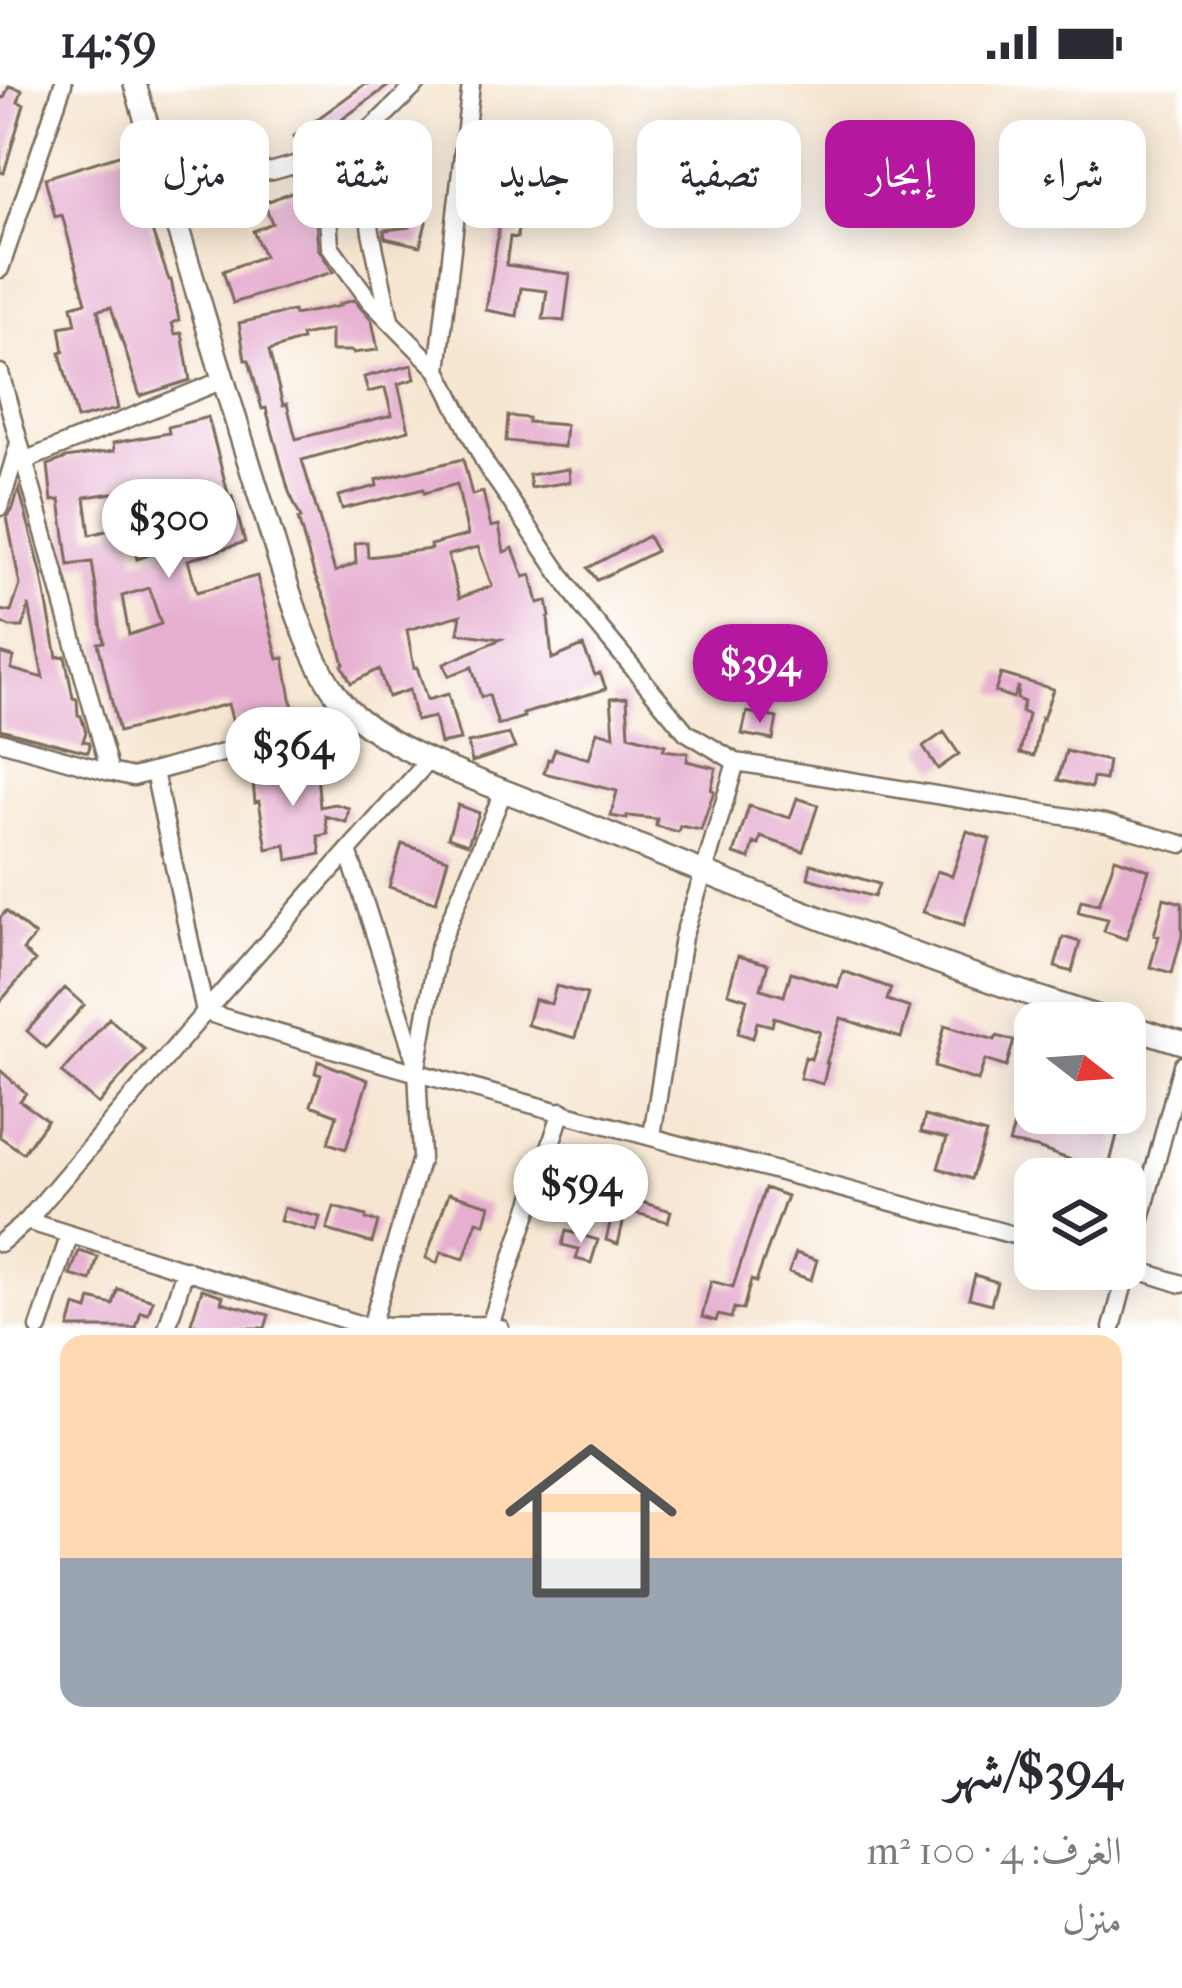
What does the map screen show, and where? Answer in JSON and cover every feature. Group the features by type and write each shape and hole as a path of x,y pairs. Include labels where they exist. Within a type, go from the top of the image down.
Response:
{"street":[{"path":"0,269 63,84"},
{"path":"135,84 146,120"},
{"path":"380,120 417,84"},
{"path":"438,370 471,84"},
{"path":"178,228 312,650 340,700 368,728 430,759 704,872 878,941 1057,1002"},
{"path":"329,228 330,246 370,302 438,370 486,465 585,610 686,732 736,762 1106,823 1182,844"},
{"path":"370,228 390,321"},
{"path":"0,373 110,772"},
{"path":"24,461 223,380"},
{"path":"0,507 19,442"},
{"path":"0,741 133,777 357,717"},
{"path":"0,1244 27,1221 430,759"},
{"path":"652,1136 682,937 736,762"},
{"path":"154,772 205,1012"},
{"path":"371,1327 422,1158 417,1071 438,949 504,790"},
{"path":"348,851 417,1071"},
{"path":"205,1012 1014,1235"},
{"path":"1146,1032 1182,1043"},
{"path":"1146,1194 1182,1065"},
{"path":"27,1221 371,1327 495,1326 562,1111"},
{"path":"39,1328 70,1234"},
{"path":"167,1328 185,1269"},
{"path":"1146,1272 1182,1284"},
{"path":"1112,1328 1121,1290"}],"building":[{"path":"365,84 391,84 341,120 316,120"},
{"path":"9,86 22,90 18,102 24,104 4,173 0,172 0,97 4,98"},
{"path":"120,155 120,228 151,228 171,280 179,320 172,323 175,334 182,333 190,380 140,396 111,307 98,310 118,409 77,419 60,353 64,352 60,327 76,324 72,306 86,302 62,215 55,217 45,178"},
{"path":"293,191 293,228 316,228 318,248 333,272 233,303 223,271 264,256 253,231 272,223 269,201"},
{"path":"425,228 420,246 385,238 384,230"},
{"path":"498,228 518,228 517,238 510,237 506,265 570,274 564,321 543,319 547,291 521,288 517,316 486,310"},
{"path":"354,300 372,321 378,350 331,351 331,330 301,336 302,340 269,351 296,439 392,415 385,388 368,392 364,377 412,365 415,379 398,384 409,430 302,460 335,572 356,563 355,543 367,542 368,557 431,549 430,545 468,535 457,484 342,509 338,496 377,486 376,480 463,459 472,495 483,492 491,527 499,525 504,552 513,548 524,577 531,575 538,603 547,601 552,659 583,646 606,689 498,725 489,695 481,697 472,667 449,676 444,664 501,639 458,633 461,615 407,630 414,668 427,700 448,694 460,740 440,744 434,717 416,721 409,690 388,697 379,669 351,683 266,408 262,409 249,360 245,360 239,323","holes":["478,547 492,586 459,598 448,555"]},
{"path":"508,416 566,425 564,447 506,441"},
{"path":"208,417 245,542 188,560 197,592 257,576 278,659 284,658 295,721 261,728 259,716 233,723 228,704 119,732 98,643 104,642 92,562 69,565 60,500 52,501 48,465 114,451 113,443 169,433 168,427","holes":["113,493 122,527 90,535 85,497","155,519 164,550 137,559 128,526","149,588 161,624 129,635 122,596"]},
{"path":"569,469 570,482 531,488 529,475"},
{"path":"19,489 57,657 65,656 88,752 0,729 0,653 14,657 11,669 43,678 29,605 23,627 0,622 0,610 11,612 20,585 7,517"},
{"path":"648,536 656,551 597,580 588,568"},
{"path":"726,630 731,638 746,630 758,653 722,673 705,642"},
{"path":"1001,674 1053,689 1041,718 1034,756 1020,753 1028,714 1021,712 1024,702 1017,699 1018,686 1013,698 995,692"},
{"path":"627,697 629,735 665,745 663,750 688,753 687,761 716,768 701,830 680,826 678,832 656,826 657,819 611,816 617,791 544,773 555,749 589,759 597,731 614,736 611,698"},
{"path":"747,712 777,718 773,740 742,734"},
{"path":"944,732 959,754 938,769 923,747"},
{"path":"509,734 515,748 472,762 468,743"},
{"path":"1066,751 1108,761 1105,780 1093,778 1091,788 1058,780"},
{"path":"316,764 320,807 349,808 346,822 325,816 328,834 318,836 321,854 288,860 286,845 267,849 252,770"},
{"path":"797,798 818,805 803,851 761,837 750,859 734,854 749,806 790,818"},
{"path":"458,805 479,813 468,844 448,837"},
{"path":"967,831 990,839 964,925 923,912 937,871 952,876"},
{"path":"402,844 448,859 436,902 389,887"},
{"path":"1115,858 1149,870 1126,939 1104,931 1108,919 1078,912 1081,900 1099,904"},
{"path":"811,864 879,884 874,897 808,878"},
{"path":"1164,898 1182,903 1182,936 1172,973 1150,967"},
{"path":"6,911 35,936 23,950 35,961 0,1002 0,918"},
{"path":"1063,937 1080,942 1072,972 1055,967"},
{"path":"738,956 768,964 761,989 784,996 791,972 838,987 843,971 891,988 887,1000 910,1008 901,1038 841,1018 823,1084 800,1078 805,1057 811,1059 820,1032 774,1017 772,1026 757,1022 753,1038 738,1033 747,999 728,993"},
{"path":"556,986 587,994 575,1038 527,1025 534,999 551,1004"},
{"path":"65,988 84,1005 46,1048 27,1031"},
{"path":"109,1018 145,1050 98,1104 62,1073"},
{"path":"945,1025 1014,1041 1006,1067 985,1060 978,1081 934,1067"},
{"path":"318,1061 368,1080 346,1149 328,1143 337,1115 311,1105 321,1075 315,1073"},
{"path":"0,1070 26,1093 20,1101 47,1120 23,1153 0,1137"},
{"path":"925,1116 986,1134 971,1179 938,1168 947,1138 921,1132"},
{"path":"1014,1126 1014,1134 1117,1134 1111,1158 1065,1158 1009,1143"},
{"path":"589,1186 671,1211 668,1222 626,1210 618,1244 606,1240 611,1219 582,1209"},
{"path":"765,1188 787,1196 743,1310 734,1308 731,1318 718,1315 716,1321 702,1317 711,1281 733,1287"},
{"path":"449,1193 490,1205 485,1224 477,1221 464,1259 441,1252 437,1263 426,1258"},
{"path":"334,1207 378,1222 372,1243 327,1230"},
{"path":"284,1208 320,1217 316,1231 280,1221"},
{"path":"566,1231 598,1240 591,1263 576,1259 579,1249 562,1245"},
{"path":"79,1251 98,1257 91,1281 70,1275"},
{"path":"796,1253 817,1260 811,1280 789,1272"},
{"path":"975,1275 997,1282 991,1304 969,1298"},
{"path":"118,1289 153,1300 148,1314 141,1312 136,1328 69,1328 75,1306 88,1310 91,1299 113,1305"},
{"path":"202,1289 223,1296 221,1302 269,1315 265,1328 205,1328 191,1323"}]}
